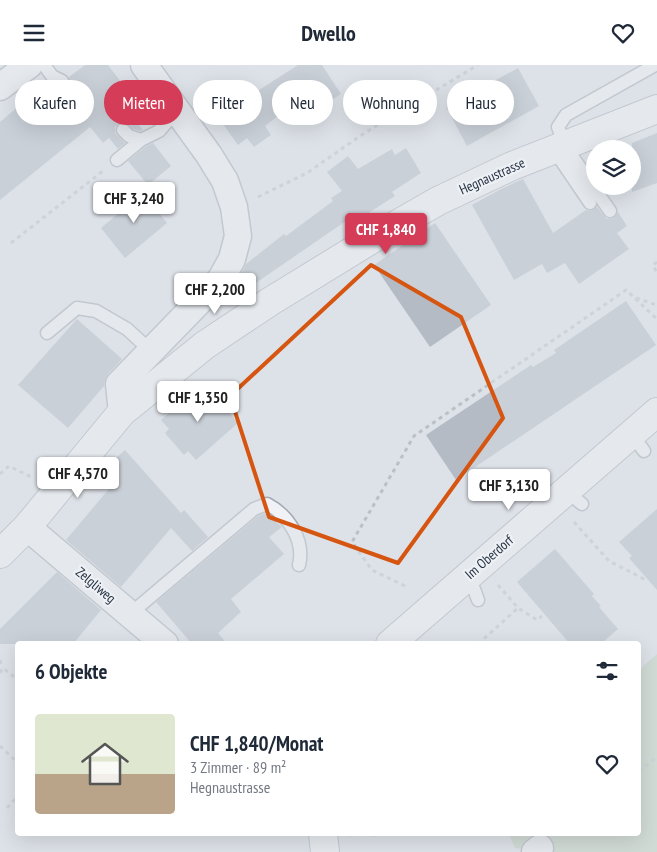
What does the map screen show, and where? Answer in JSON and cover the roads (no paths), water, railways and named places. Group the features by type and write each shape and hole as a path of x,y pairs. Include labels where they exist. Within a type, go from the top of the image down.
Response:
{"street":[{"path":"1,85 29,65"},
{"path":"144,65 155,80"},
{"name":"Hegnaustrasse","path":"0,554 27,527 122,412 205,345 271,301 438,201 512,166 657,109"},
{"path":"122,412 119,384 221,279 232,259 238,236 234,207 225,181 210,155 183,118"},
{"name":"Im Oberdorf","path":"398,641 474,581 638,442 657,412"},
{"name":"Zelgliweg","path":"27,527 162,641"},
{"path":"322,836 325,852"}],"lane":[{"path":"44,65 52,75 60,80"},
{"path":"590,203 559,148 558,127 566,115 655,65"},
{"path":"117,160 141,140 159,131 164,125"},
{"path":"123,130 128,136 141,140"},
{"path":"559,148 610,211"},
{"path":"47,333 77,308 96,311 127,329 150,351"},
{"path":"130,614 254,509 267,503 280,511 295,531 302,554 300,565"}]}
